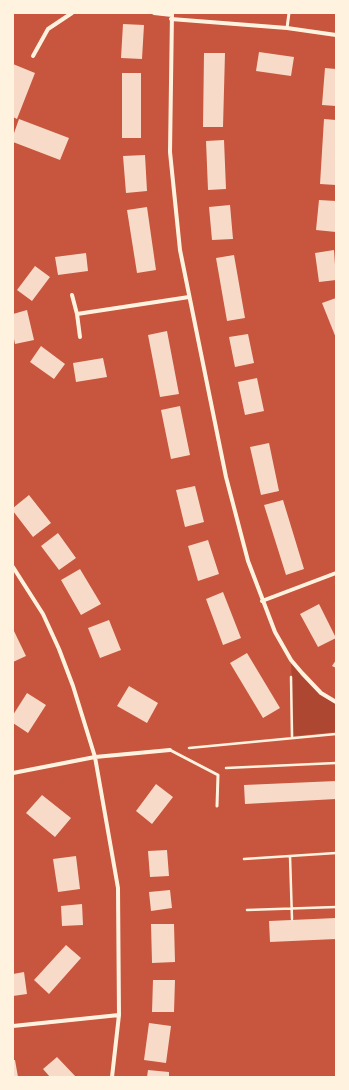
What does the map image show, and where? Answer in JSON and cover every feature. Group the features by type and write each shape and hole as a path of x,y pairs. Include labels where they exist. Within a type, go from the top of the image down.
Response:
{"street":[{"path":"34,56 48,29 72,13"},
{"path":"154,13 336,35"},
{"path":"172,16 170,152 180,250 226,477 248,561 275,632 291,660 321,693 336,702"},
{"path":"72,295 77,314 80,337"},
{"path":"77,314 189,297"},
{"path":"13,567 43,614 59,649 73,686 95,757 118,888 119,1014 112,1077"},
{"path":"262,601 336,573"},
{"path":"13,773 95,757 170,750"},
{"path":"13,1026 119,1014"}],"lane":[{"path":"287,28 290,13"},
{"path":"170,750 218,775 217,806"}],"path":[{"path":"291,660 292,738"},
{"path":"170,750 336,734"},
{"path":"207,769 336,763"},
{"path":"244,859 336,853"},
{"path":"290,856 292,919"},
{"path":"247,910 336,907"}],"shaded area":[{"path":"291,660 321,693 336,702 336,732 294,736"}],"building":[{"path":"123,24 144,25 142,59 121,58"},
{"path":"259,52 294,57 291,76 256,71"},
{"path":"204,53 225,53 223,127 203,127"},
{"path":"13,64 35,73 17,119 13,117"},
{"path":"325,68 336,69 336,106 322,105"},
{"path":"122,73 141,73 141,138 122,138"},
{"path":"19,119 69,138 60,160 13,142 13,136"},
{"path":"324,119 336,120 336,185 320,184"},
{"path":"224,140 226,189 208,190 206,141"},
{"path":"145,155 147,191 126,193 123,156"},
{"path":"319,200 336,201 336,232 316,230"},
{"path":"230,205 233,239 212,240 209,207"},
{"path":"147,207 156,270 137,273 127,210"},
{"path":"334,250 336,280 319,282 315,253"},
{"path":"86,253 88,271 58,275 55,257"},
{"path":"234,255 245,318 227,321 216,258"},
{"path":"35,266 50,277 32,301 17,290"},
{"path":"336,298 336,338 322,303"},
{"path":"27,310 34,340 15,344 13,334 13,314"},
{"path":"167,331 179,394 160,397 148,335"},
{"path":"248,334 254,363 235,367 229,337"},
{"path":"41,346 65,364 54,379 30,362"},
{"path":"103,358 107,377 76,382 73,363"},
{"path":"257,378 264,411 245,415 238,382"},
{"path":"180,406 190,455 171,459 161,410"},
{"path":"269,443 279,491 261,495 250,447"},
{"path":"195,486 204,522 185,527 176,490"},
{"path":"29,495 51,523 33,537 13,511 13,508"},
{"path":"283,500 304,569 286,575 264,505"},
{"path":"58,533 76,558 59,570 41,546"},
{"path":"208,540 219,574 198,581 188,546"},
{"path":"80,569 101,604 81,615 61,580"},
{"path":"223,592 241,638 223,645 206,599"},
{"path":"319,604 336,638 318,647 300,614"},
{"path":"109,620 121,650 100,658 88,628"},
{"path":"13,629 26,656 13,662"},
{"path":"247,653 280,708 263,718 230,663"},
{"path":"336,660 336,668 332,666"},
{"path":"129,686 158,703 147,723 117,706"},
{"path":"27,693 46,705 28,733 13,723 13,715"},
{"path":"336,781 336,799 245,804 244,785"},
{"path":"156,784 173,797 152,824 136,811"},
{"path":"42,795 71,818 55,837 26,813"},
{"path":"167,850 169,876 150,877 148,851"},
{"path":"76,856 80,889 58,892 53,859"},
{"path":"170,890 172,908 151,911 149,892"},
{"path":"82,904 83,925 62,926 61,906"},
{"path":"336,918 336,939 270,942 269,921"},
{"path":"151,924 174,924 175,962 152,963"},
{"path":"66,945 81,958 49,994 34,980"},
{"path":"24,972 27,994 13,996 13,974"},
{"path":"153,980 175,980 174,1012 152,1012"},
{"path":"149,1023 171,1026 166,1063 144,1060"},
{"path":"57,1057 76,1077 50,1077 43,1069"},
{"path":"13,1060 15,1060 18,1077 13,1077"},
{"path":"148,1070 169,1072 169,1077 147,1077"}]}
